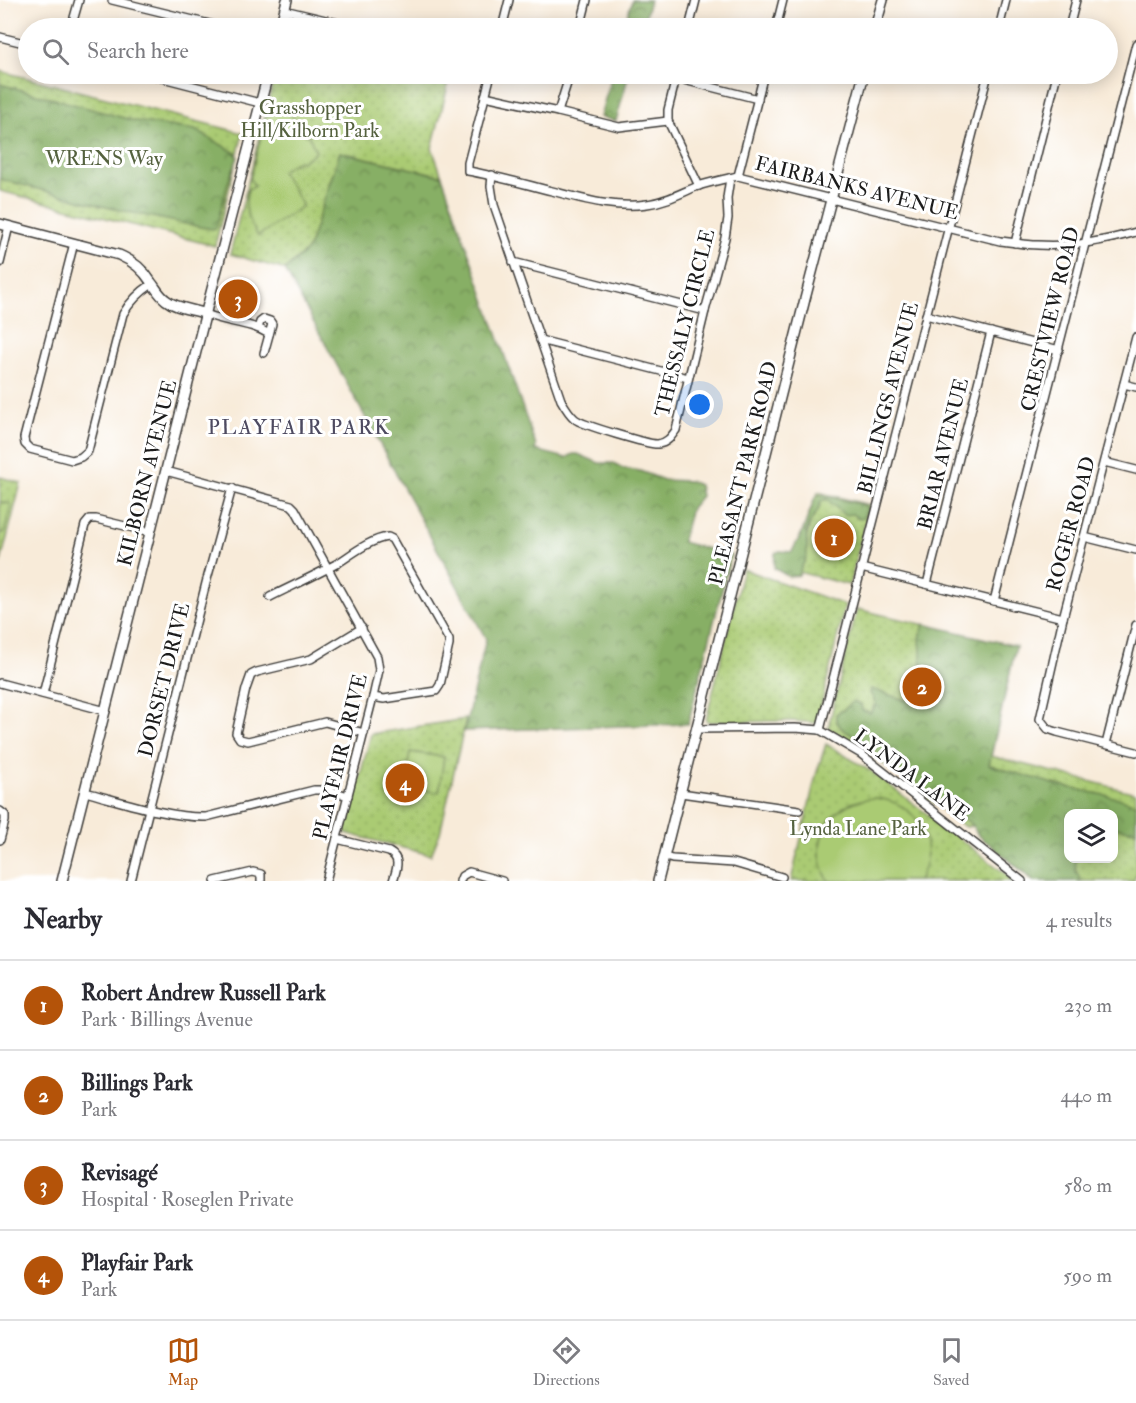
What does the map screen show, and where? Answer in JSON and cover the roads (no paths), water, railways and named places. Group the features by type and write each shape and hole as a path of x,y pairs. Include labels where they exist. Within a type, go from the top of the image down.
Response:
{"street":[{"path":"74,18 79,0"},
{"path":"112,0 185,18"},
{"path":"504,18 509,0"},
{"path":"582,18 587,0"},
{"path":"692,18 696,0"},
{"path":"778,18 783,0"},
{"path":"878,18 883,0"},
{"path":"1002,18 1006,0"},
{"path":"1072,18 1076,0"},
{"path":"285,5 327,18"},
{"path":"0,37 18,42"},
{"name":"CRESTVIEW ROAD","path":"994,601 1136,44"},
{"path":"186,84 261,103"},
{"name":"KILBORN AVENUE","path":"62,881 266,84"},
{"path":"488,84 485,96 618,127 668,121"},
{"path":"558,112 567,84"},
{"path":"674,84 668,121 699,186"},
{"path":"705,84 758,99"},
{"path":"738,176 762,84"},
{"name":"PLEASANT PARK ROAD","path":"658,881 861,84"},
{"name":"BILLINGS AVENUE","path":"820,730 985,84"},
{"path":"1015,243 1055,84"},
{"name":"FAIRBANKS AVENUE","path":"485,96 468,171 604,204 646,205 667,200 699,186 738,176 1000,241 1039,245 1095,242 1136,232"},
{"name":"THESSALY CIRCLE","path":"492,175 494,205 561,400 567,411 577,421 590,426 656,445 668,440 676,430 725,238 730,178"},
{"path":"0,263 5,225 119,255 131,260 140,268 167,301 216,318 258,328 269,334"},
{"path":"74,243 24,438 25,444 30,449 72,460 88,451 123,314 129,302 152,284"},
{"path":"513,262 705,311"},
{"path":"926,315 1059,350"},
{"path":"258,328 262,320 266,319 272,324 264,353"},
{"name":"BRIAR AVENUE","path":"927,584 991,332"},
{"name":"ROGER ROAD","path":"1106,744 1048,729 1040,719 1063,618 1136,337"},
{"path":"540,340 688,378"},
{"path":"1124,384 1136,387"},
{"path":"1104,462 1136,470"},
{"name":"PLAYFAIR DRIVE","path":"166,471 291,505 377,657 379,670 373,697 326,881"},
{"name":"DORSET DRIVE","path":"131,881 232,488"},
{"path":"43,694 85,525 90,519 96,519 150,532"},
{"path":"270,597 384,537 392,539 450,645 440,685 436,691 384,699 373,697"},
{"path":"1084,537 1136,550"},
{"path":"861,568 1063,618"},
{"path":"1136,625 1106,744 1136,752"},
{"path":"362,628 311,659 251,675 236,733 240,739 248,741 325,722 364,733"},
{"path":"0,683 105,711"},
{"name":"LYNDA LANE","path":"697,729 820,730 861,754 1022,881"},
{"path":"85,792 193,817 206,817 314,790 328,790 348,796"},
{"path":"681,793 799,810"},
{"path":"0,811 5,816 0,840"},
{"path":"337,839 394,855 398,863 393,881"},
{"path":"665,856 672,859 734,862 782,877"},
{"path":"215,881 253,872 261,874 261,881"},
{"path":"460,881 462,876 469,872 502,881"}],"place":[{"name":"Revisagé","path":"238,299"},
{"name":"Robert Andrew Russell Park","path":"834,538"},
{"name":"Billings Park","path":"922,687"},
{"name":"Playfair Park","path":"405,783"}],"district":[{"name":"PLAYFAIR PARK","path":"299,427"}],"park label":[{"name":"Grasshopper Hill/Kilborn Park","path":"310,118"},
{"name":"WRENS Way","path":"104,158"},
{"name":"Lynda Lane Park","path":"858,828"}]}
